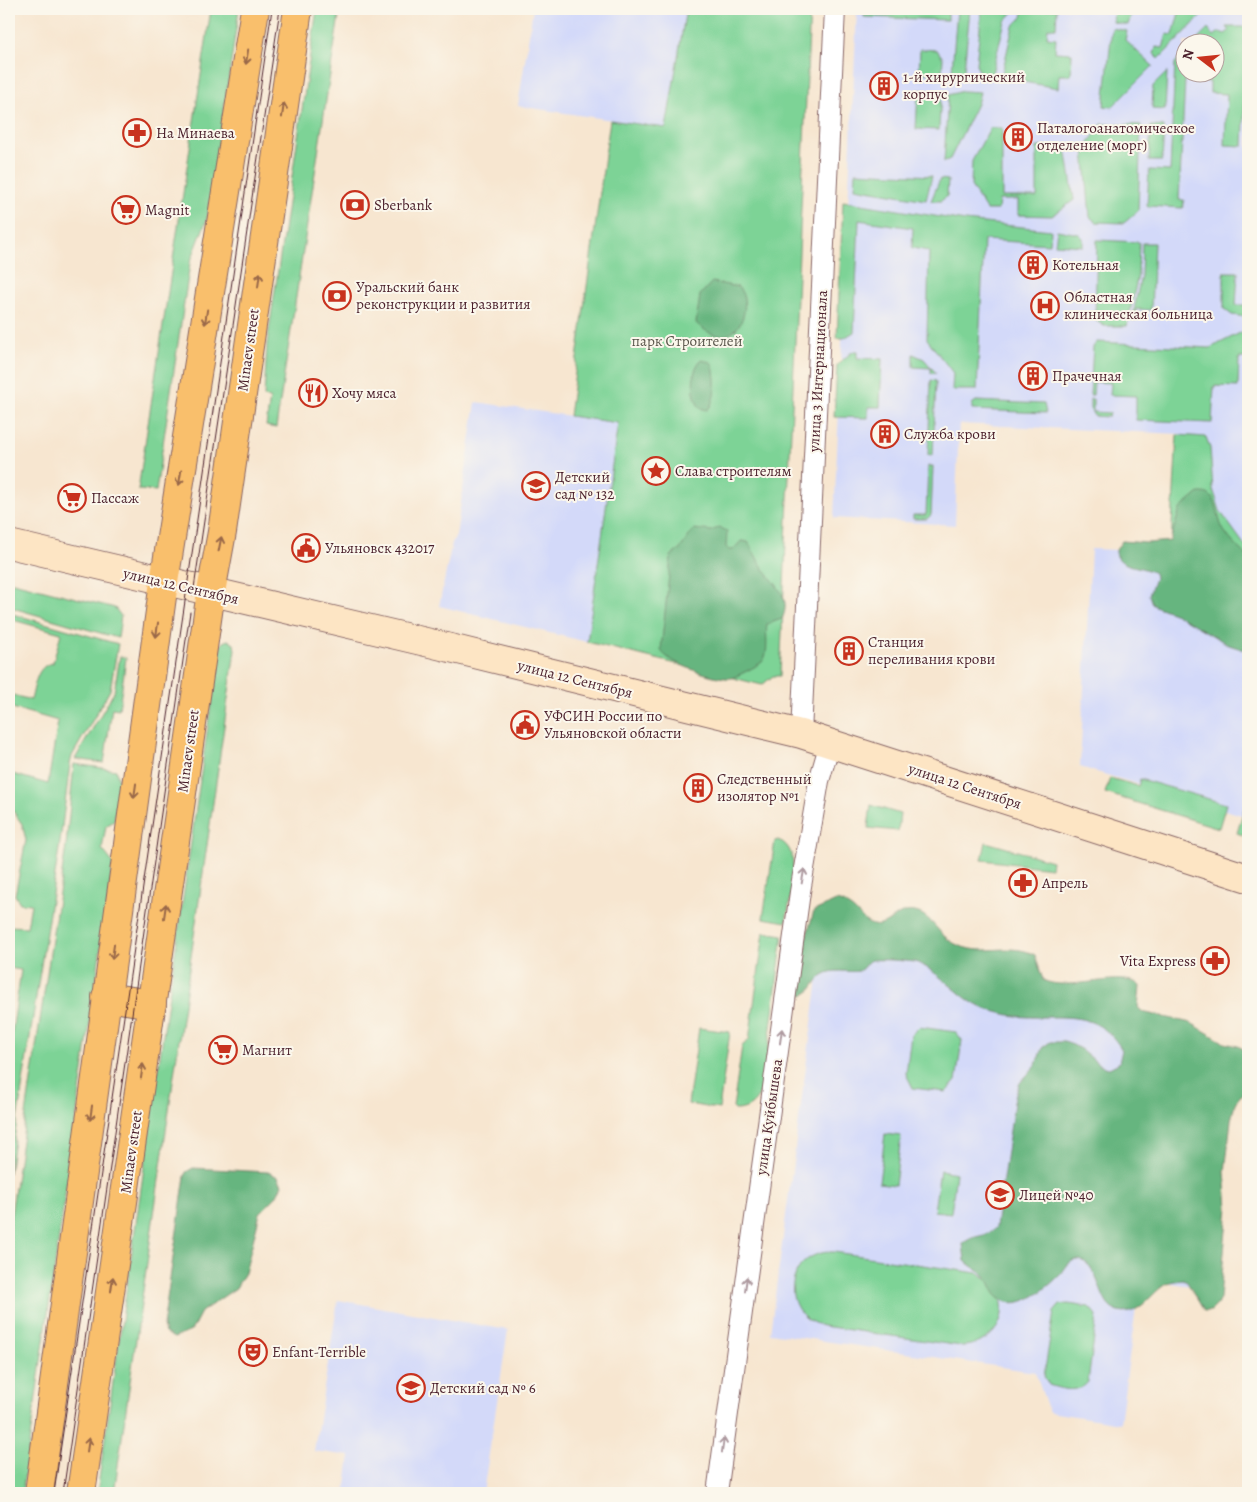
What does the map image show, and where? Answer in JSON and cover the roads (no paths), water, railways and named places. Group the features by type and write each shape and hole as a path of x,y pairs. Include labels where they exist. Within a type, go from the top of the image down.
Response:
{"main road":[{"path":"39,1493 164,582 254,9"},
{"name":"Minaev street","path":"81,1493 211,592 222,532 298,9"},
{"name":"улица 12 Сентября","path":"9,544 437,645 801,734 1248,878"},
{"path":"106,997 152,1004"}],"street":[{"name":"улица 3 Интернационала","path":"801,734 835,9"},
{"name":"улица Куйбышева","path":"717,1493 809,839 819,781 830,743"}],"tram line":[{"path":"54,1493 272,9"},
{"path":"193,595 280,9"},
{"path":"63,1493 190,612"}],"place":[{"name":"1-й хирургический корпус","path":"884,86"},
{"name":"На Минаева","path":"137,133"},
{"name":"Паталогоанатомическое отделение (морг)","path":"1018,137"},
{"name":"Sberbank","path":"355,205"},
{"name":"Magnit","path":"126,210"},
{"name":"Котельная","path":"1033,265"},
{"name":"Уральский банк реконструкции и развития","path":"337,296"},
{"name":"Областная клиническая больница","path":"1045,306"},
{"name":"Прачечная","path":"1033,376"},
{"name":"Хочу мяса","path":"313,393"},
{"name":"Служба крови","path":"885,434"},
{"name":"Слава строителям","path":"656,471"},
{"name":"Детский сад № 132","path":"536,486"},
{"name":"Пассаж","path":"72,498"},
{"name":"Ульяновск 432017","path":"306,548"},
{"name":"Станция переливания крови","path":"849,651"},
{"name":"УФСИН России по Ульяновской области","path":"525,725"},
{"name":"Следственный изолятор №1","path":"698,788"},
{"name":"Апрель","path":"1023,883"},
{"name":"Vita Express","path":"1215,961"},
{"name":"Магнит","path":"223,1050"},
{"name":"Лицей №40","path":"1000,1195"},
{"name":"Enfant-Terrible","path":"253,1352"},
{"name":"Детский сад № 6","path":"411,1388"}],"park label":[{"name":"парк Строителей","path":"687,341"}]}
